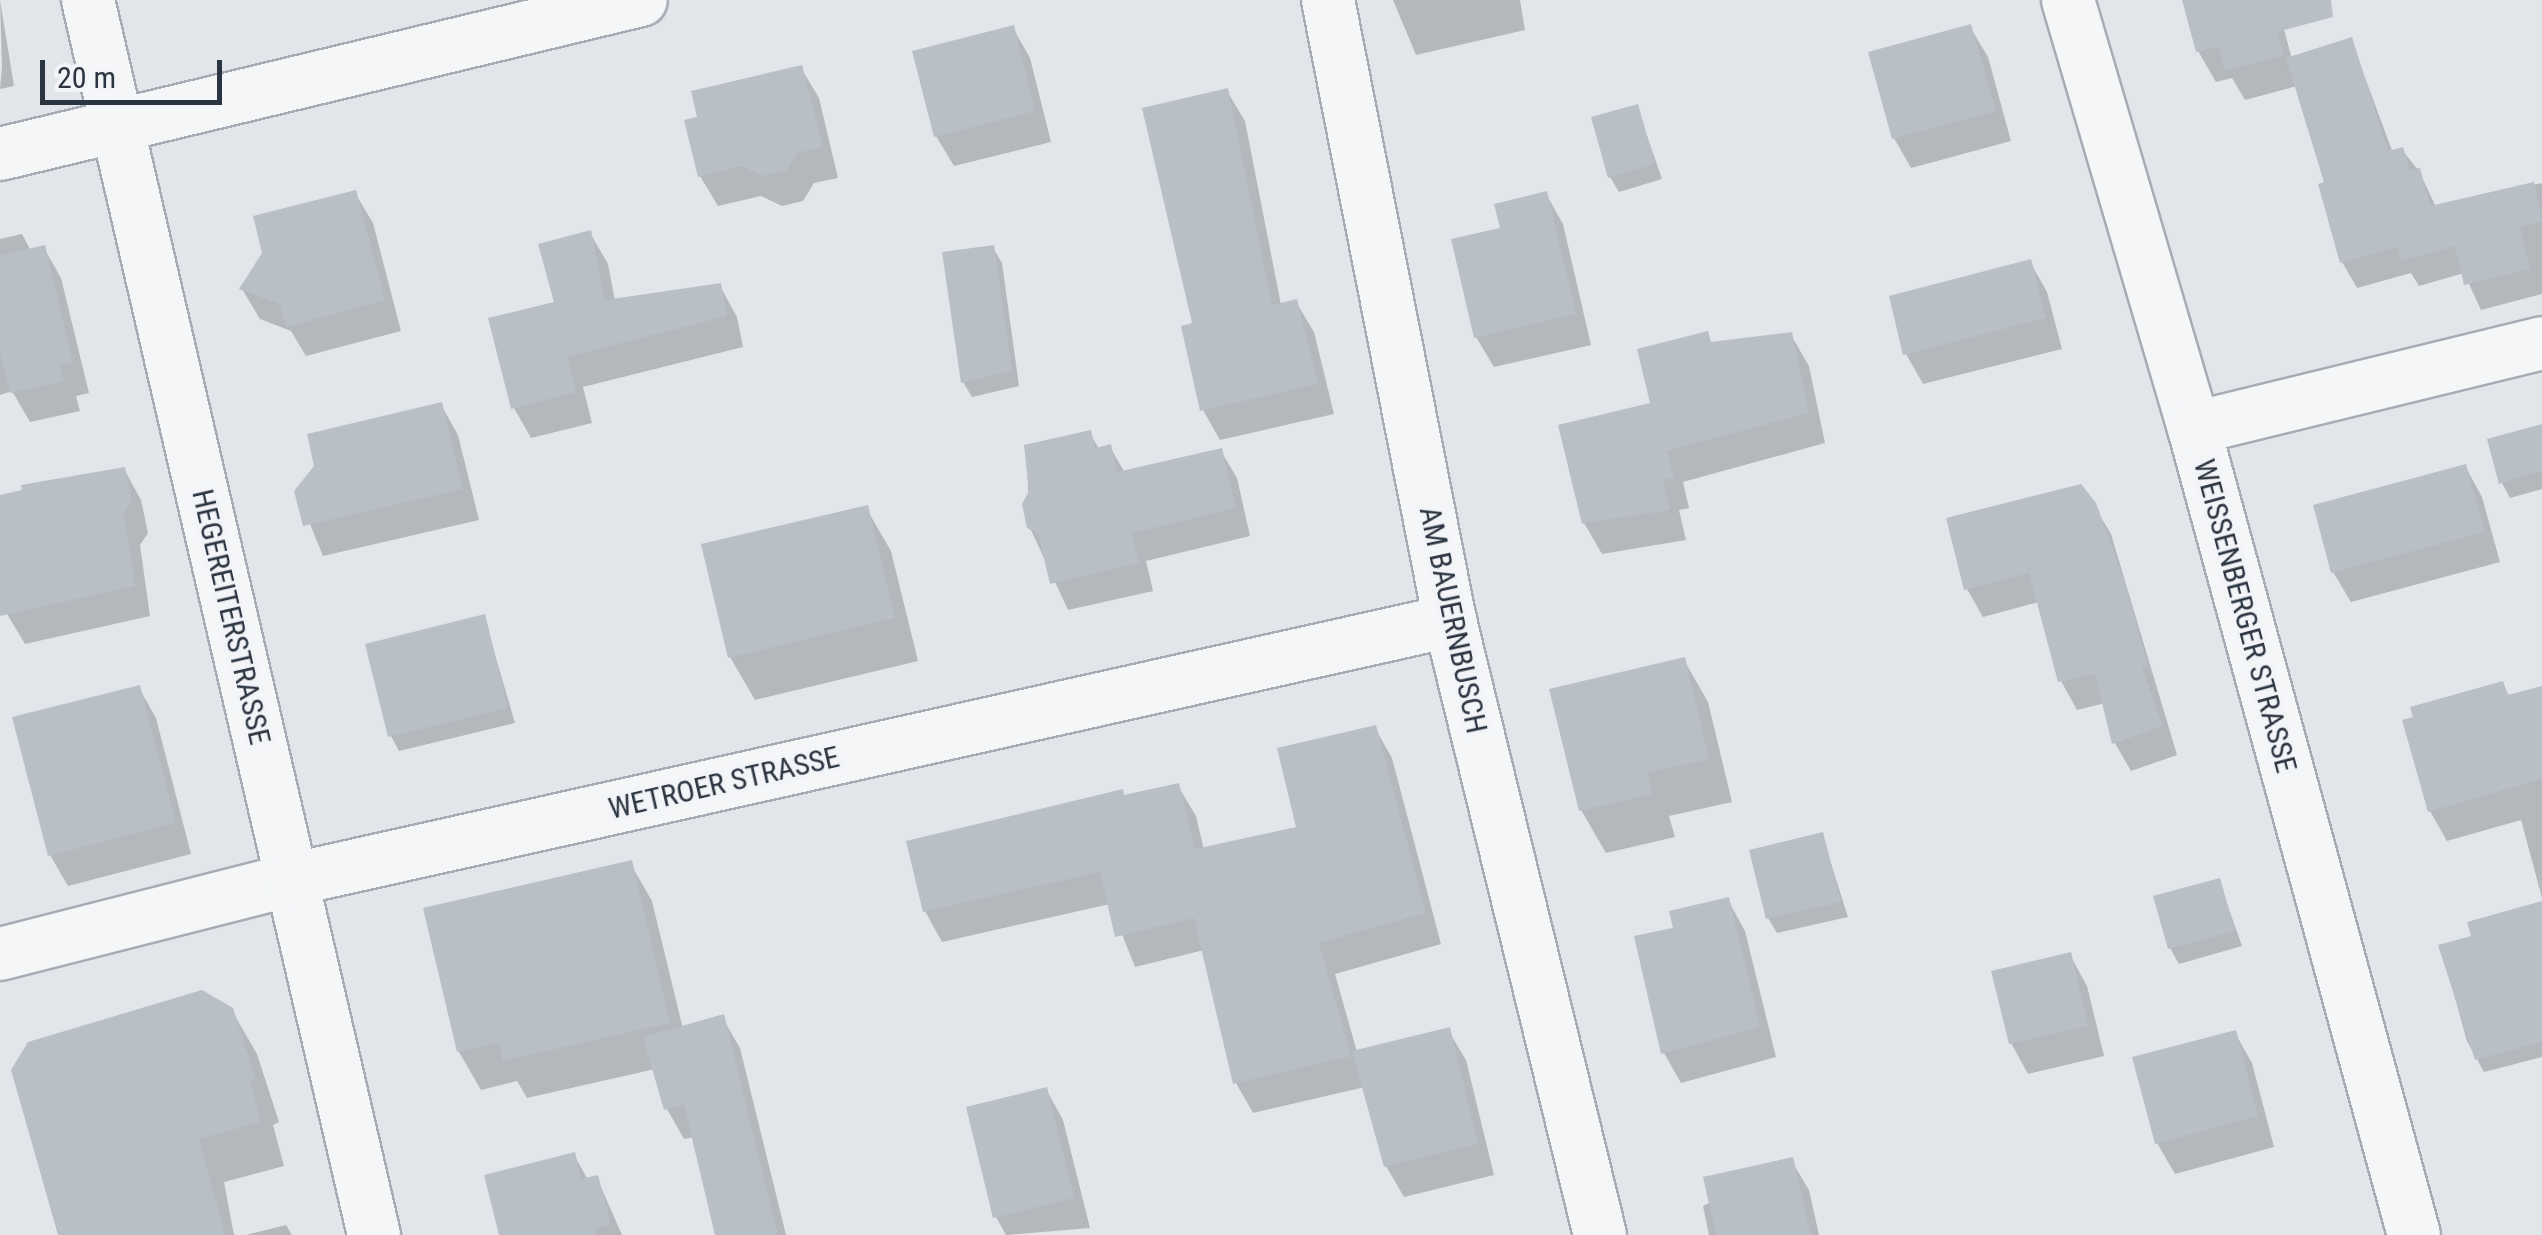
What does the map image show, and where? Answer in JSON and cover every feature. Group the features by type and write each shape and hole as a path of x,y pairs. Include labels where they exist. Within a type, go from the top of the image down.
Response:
{"street":[{"name":"HEGEREITERSTRASSE","path":"88,0 121,125 290,880 374,1235"},
{"path":"0,154 641,0"},
{"name":"AM BAUERNBUSCH","path":"1328,0 1450,621 1600,1235"},
{"name":"WEISSENBERGER STRASSE","path":"2068,0 2194,428 2414,1235"},
{"path":"2194,428 2542,343"},
{"name":"WETROER STRASSE","path":"0,954 290,880 1450,621"}],"building":[{"path":"2182,0 2331,0 2333,17 2277,32 2284,55 2225,71 2218,47 2196,52"},
{"path":"1971,24 1996,111 1892,139 1868,52"},
{"path":"1014,25 1035,111 934,137 912,51"},
{"path":"2352,37 2388,151 2403,147 2410,170 2420,168 2430,206 2534,182 2542,221 2520,227 2530,269 2464,285 2455,246 2401,261 2398,247 2340,263 2318,184 2324,182 2286,58"},
{"path":"802,65 823,147 797,153 786,170 763,176 742,166 698,177 684,120 697,117 691,91"},
{"path":"1228,88 1272,305 1297,299 1318,384 1200,411 1181,326 1192,323 1142,108"},
{"path":"1638,104 1655,164 1608,178 1591,117"},
{"path":"356,190 385,300 286,327 280,304 239,289 262,253 253,216"},
{"path":"1547,191 1576,314 1474,338 1451,239 1500,228 1494,204"},
{"path":"591,230 605,300 721,283 727,316 567,357 576,392 511,409 488,318 554,302 538,244"},
{"path":"45,245 73,363 60,366 64,381 10,393 0,352 0,255"},
{"path":"994,245 1012,371 961,383 942,252"},
{"path":"2031,259 2046,318 1903,355 1889,296"},
{"path":"1708,331 1711,342 1792,332 1809,413 1667,451 1674,478 1663,480 1670,510 1582,524 1558,425 1650,403 1637,349"},
{"path":"442,402 463,489 303,526 294,491 314,466 307,434"},
{"path":"2542,424 2542,471 2499,484 2487,439"},
{"path":"1091,430 1095,448 1111,444 1117,472 1222,448 1236,508 1132,533 1139,563 1050,584 1038,533 1027,528 1022,504 1029,491 1024,445"},
{"path":"2466,464 2485,532 2331,573 2313,505"},
{"path":"125,467 132,501 124,514 135,586 0,616 0,495 22,490 21,485"},
{"path":"2081,484 2096,503 2125,583 2148,666 2142,668 2163,726 2112,744 2095,674 2058,682 2029,573 1964,590 1946,518"},
{"path":"868,505 895,618 728,658 701,544"},
{"path":"485,614 508,708 388,737 365,644"},
{"path":"1685,657 1709,759 1647,773 1652,794 1579,811 1549,689"},
{"path":"2503,681 2508,695 2542,686 2542,779 2428,812 2402,720 2413,717 2410,707"},
{"path":"140,685 176,823 48,856 12,717"},
{"path":"1376,725 1426,913 1319,943 1351,1056 1233,1084 1194,918 1115,937 1100,872 923,912 906,841 1123,789 1124,795 1179,783 1195,849 1296,827 1277,748"},
{"path":"1823,832 1841,902 1766,919 1749,850"},
{"path":"632,860 670,1023 503,1061 499,1043 457,1052 423,908"},
{"path":"2220,878 2235,931 2168,949 2153,896"},
{"path":"1729,897 1760,1027 1661,1054 1634,936 1673,928 1669,911"},
{"path":"2542,901 2542,1042 2475,1060 2438,945 2471,936 2467,922"},
{"path":"2071,952 2088,1026 2009,1044 1991,971"},
{"path":"202,990 233,1008 256,1079 250,1081 261,1122 199,1139 225,1235 58,1235 11,1070 28,1042"},
{"path":"724,1014 778,1235 715,1235 684,1105 664,1110 643,1037"},
{"path":"1450,1027 1478,1144 1384,1167 1352,1051"},
{"path":"2236,1030 2258,1116 2155,1144 2132,1057"},
{"path":"1047,1087 1074,1198 993,1218 966,1107"},
{"path":"575,1152 581,1179 598,1175 611,1225 595,1228 597,1235 499,1235 484,1175"},
{"path":"1793,1157 1811,1235 1716,1235 1703,1177"}]}
